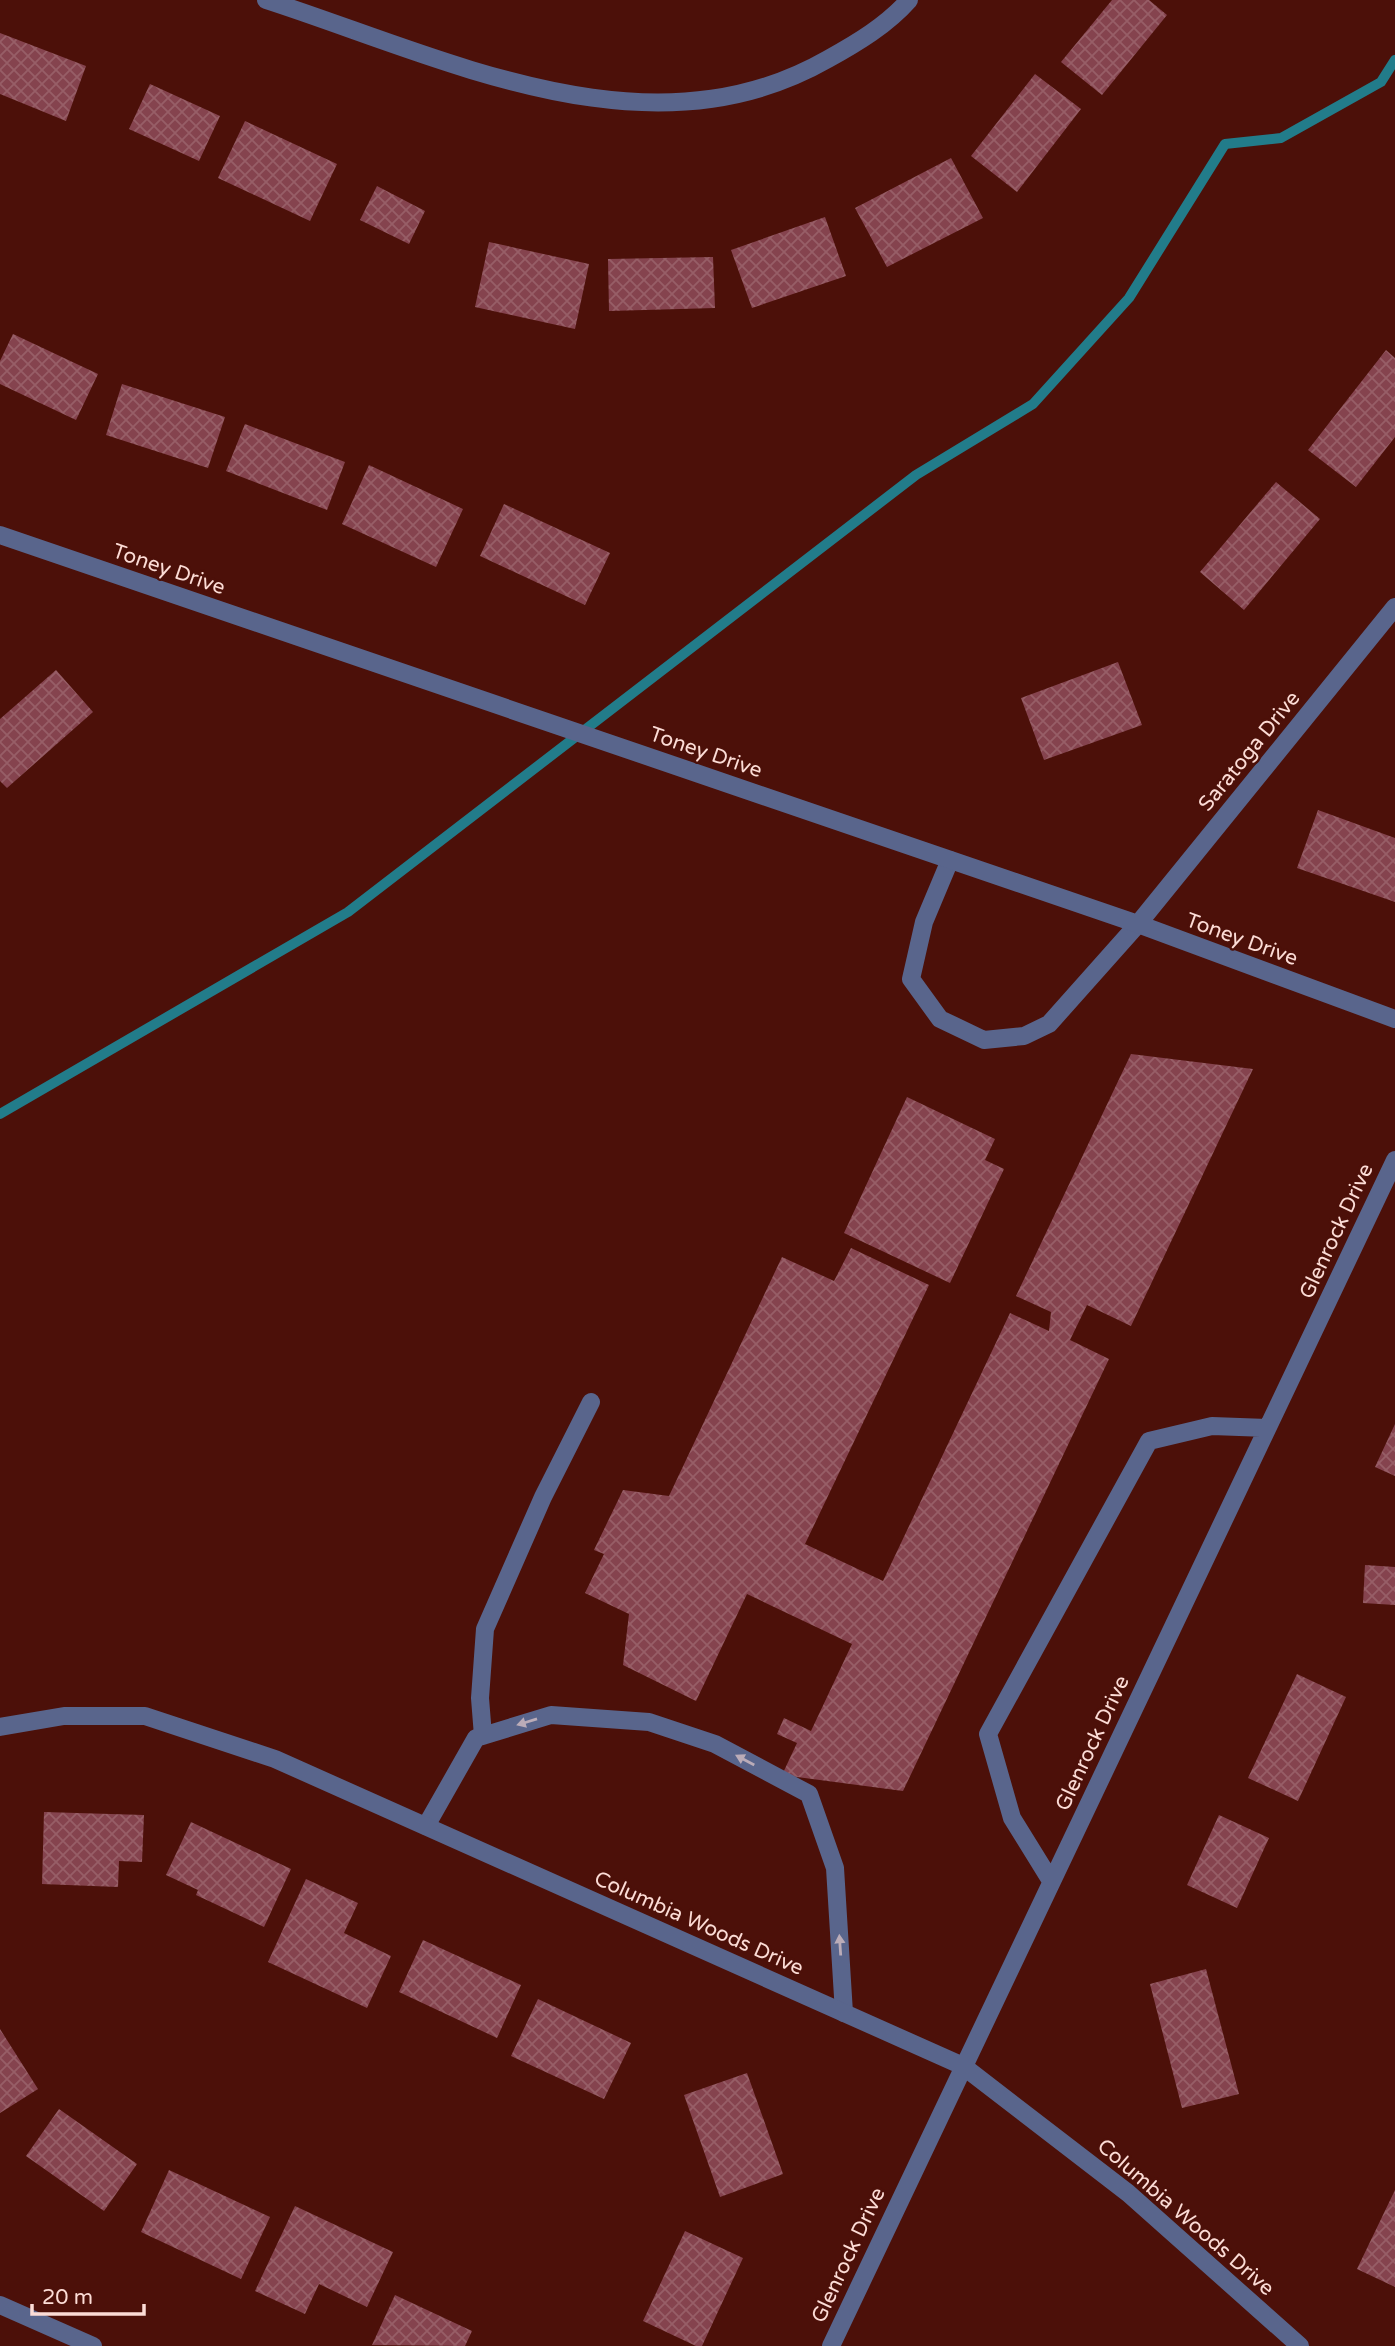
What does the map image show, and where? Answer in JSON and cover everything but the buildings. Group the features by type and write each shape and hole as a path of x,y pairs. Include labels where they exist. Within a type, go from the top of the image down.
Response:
{"street":[{"path":"266,0 432,57 538,88 593,99 648,104 704,101 759,89 811,69 859,42 909,0"},
{"name":"Toney Drive","path":"0,536 1138,924 1395,1020"},
{"name":"Saratoga Drive","path":"950,860 924,922 911,979 940,1020 984,1040 1024,1036 1049,1024 1138,924 1395,607"},
{"name":"Glenrock Drive","path":"831,2346 1395,1160"},
{"path":"483,1736 480,1698 485,1629 542,1497 591,1402"},
{"path":"1051,1881 1012,1818 988,1734 1149,1441 1212,1426 1267,1427"},
{"path":"426,1826 476,1738 551,1715 649,1722 715,1744 810,1794 835,1868 844,2013"},
{"name":"Columbia Woods Drive","path":"0,1727 64,1716 145,1716 275,1759 963,2066 1128,2193 1300,2346"},
{"path":"0,2305 93,2346"}],"waterway":[{"path":"0,1114 348,912 916,475 1033,404 1129,298 1225,144 1281,138 1381,82 1395,60"}]}
